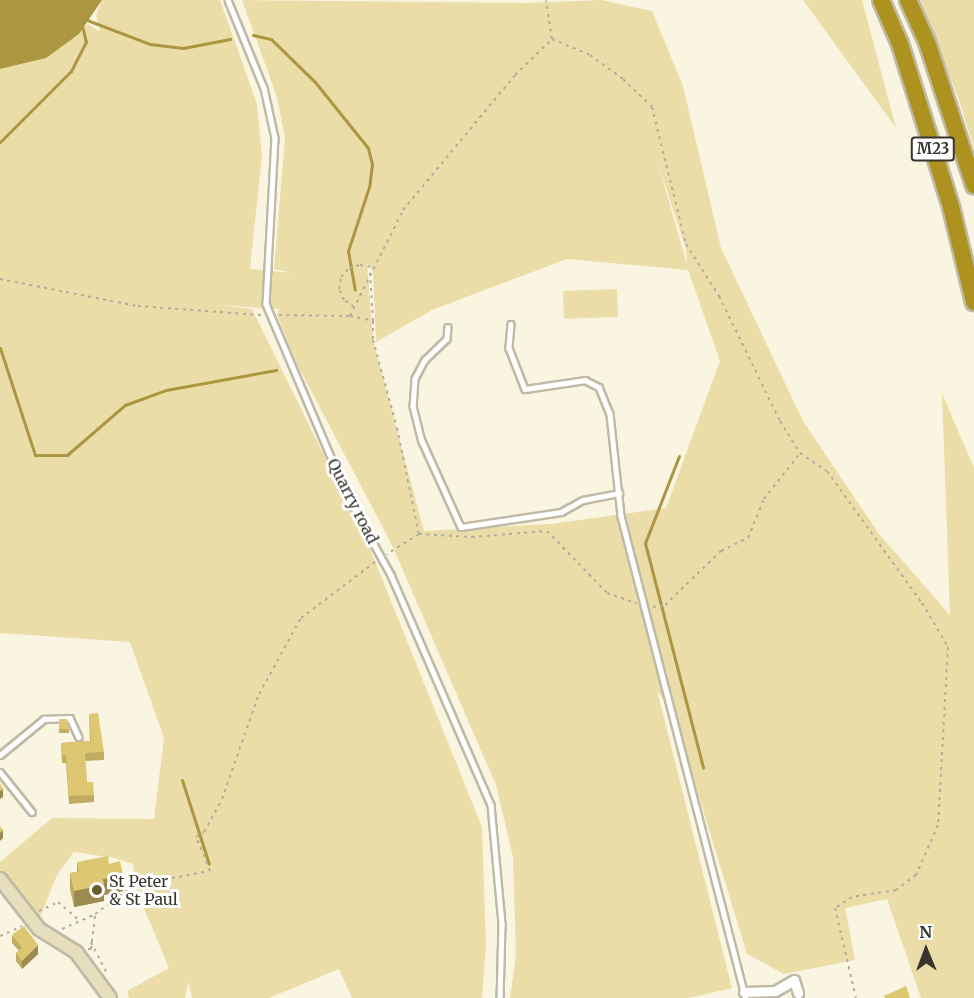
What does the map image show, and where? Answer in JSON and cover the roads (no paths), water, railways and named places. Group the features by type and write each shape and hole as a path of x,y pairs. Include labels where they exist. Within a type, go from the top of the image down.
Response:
{"highway":[{"name":"M23","path":"881,0 900,44 948,197 974,302"},
{"name":"M23","path":"908,0 927,42 974,185"}],"street":[{"path":"4,883 33,921 75,952 110,998"},
{"path":"745,995 772,991 794,980 798,993"},
{"path":"772,991 781,998"}],"lane":[{"name":"Quarry road","path":"228,0 264,88 275,138 268,219 269,315 348,496 381,557 462,732 493,813 502,924 500,998"},
{"path":"511,324 509,348 525,389 585,380 599,387 610,414 619,493 644,608 745,995"},
{"path":"448,327 447,339 425,360 415,379 413,406 426,451 461,527 561,512 584,500 619,493"},
{"path":"0,755 44,719 70,718 79,737"},
{"path":"0,772 32,812"}],"waterway":[{"path":"87,20 150,44 183,48 230,39"},
{"path":"0,142 71,71 86,42 82,26"},
{"path":"253,35 271,39 315,82 368,148 372,164 369,187 348,251 355,289"},
{"path":"0,348 35,455 67,455 125,405 166,390 276,370"},
{"path":"679,456 645,543 703,768"},
{"path":"182,780 209,864"}],"place":[{"name":"St Peter & St Paul","path":"97,890"}]}
